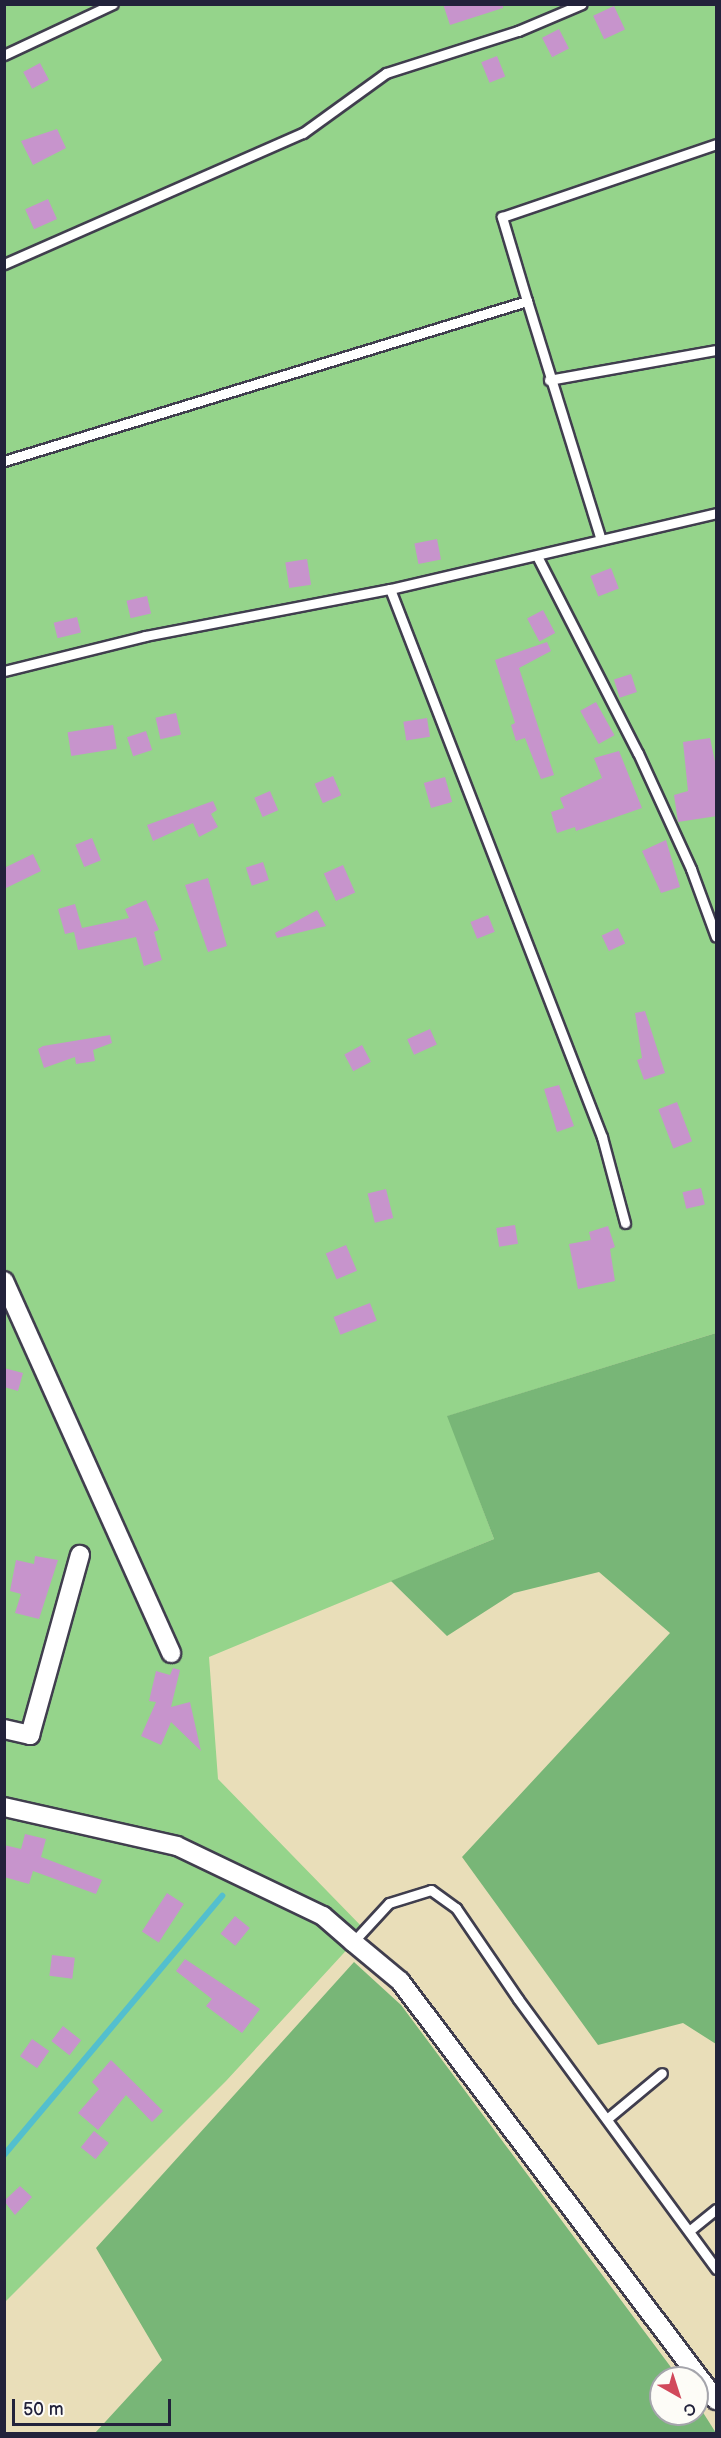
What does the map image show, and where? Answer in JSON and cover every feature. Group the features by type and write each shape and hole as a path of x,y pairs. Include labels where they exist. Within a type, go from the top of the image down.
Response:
{"street":[{"path":"4,1281 171,1653"},
{"path":"4,1729 30,1735 80,1555"},
{"path":"4,1807 177,1846 323,1916 400,1981 717,2400"}],"lane":[{"path":"4,55 113,4"},
{"path":"4,264 303,133 386,73 518,31 582,4"},
{"path":"600,537 549,380 502,217 717,144"},
{"path":"4,461 527,301"},
{"path":"549,380 717,350"},
{"path":"4,671 145,636 390,590 537,556 600,537 717,513"},
{"path":"537,556 638,753 717,937"},
{"path":"390,590 602,1137 625,1223"},
{"path":"353,1942 389,1903 431,1890 456,1908 518,1999 608,2118 717,2269"},
{"path":"608,2118 662,2073"},
{"path":"689,2231 717,2209"}],"green space":[{"path":"5,5 716,5 716,1333 448,1416 494,1539 209,1657 218,1779 365,1930 226,2081 5,2302"},
{"path":"716,1333 716,2044 683,2023 598,2045 462,1857 670,1633 599,1572 514,1593 447,1636 391,1581 494,1539 447,1416"},
{"path":"354,1962 401,2005 670,2366 649,2366 649,2426 709,2426 709,2422 716,2433 95,2433 162,2360 96,2248"}],"building":[{"path":"443,4 503,4 503,8 450,25"},
{"path":"614,6 625,30 604,39 593,16"},
{"path":"559,29 569,49 552,57 542,38"},
{"path":"497,56 505,76 489,83 481,62"},
{"path":"40,63 49,80 32,89 23,72"},
{"path":"57,129 66,148 33,165 21,141"},
{"path":"48,199 57,219 34,229 25,209"},
{"path":"437,539 441,560 418,564 414,543"},
{"path":"307,559 311,585 289,588 285,562"},
{"path":"611,568 619,589 598,596 590,576"},
{"path":"147,596 151,614 131,618 127,601"},
{"path":"543,610 555,633 539,641 527,618"},
{"path":"77,617 81,633 58,638 54,623"},
{"path":"547,642 551,651 519,668 554,775 541,779 525,738 516,741 511,725 515,723 495,660"},
{"path":"631,674 637,692 620,698 614,680"},
{"path":"596,702 614,735 599,744 580,711"},
{"path":"176,713 181,734 160,739 156,718"},
{"path":"427,718 430,737 406,741 403,722"},
{"path":"113,725 117,749 71,756 68,732"},
{"path":"146,731 152,750 133,756 127,737"},
{"path":"710,738 717,771 717,816 678,822 674,795 688,791 683,742"},
{"path":"619,751 642,808 576,831 575,827 557,833 551,812 564,808 560,798 602,778 594,758"},
{"path":"333,776 341,795 323,803 315,784"},
{"path":"445,777 452,802 431,808 424,783"},
{"path":"270,791 278,810 263,817 254,798"},
{"path":"213,801 217,810 211,814 218,827 199,837 193,823 153,841 147,825"},
{"path":"92,838 101,860 84,867 75,845"},
{"path":"666,840 680,887 661,893 642,851"},
{"path":"33,854 41,871 4,889 4,868"},
{"path":"263,862 269,880 252,886 246,868"},
{"path":"343,865 355,892 336,901 324,874"},
{"path":"208,878 227,946 208,952 185,885"},
{"path":"146,900 159,930 154,932 162,960 144,966 136,937 78,950 74,932 65,934 58,909 75,904 82,928 129,918 125,909"},
{"path":"317,910 326,926 277,938 275,933"},
{"path":"488,915 495,932 477,939 470,922"},
{"path":"618,928 625,943 609,951 602,936"},
{"path":"645,1011 665,1073 644,1080 637,1060 642,1058 635,1013"},
{"path":"430,1029 437,1045 414,1055 407,1039"},
{"path":"110,1035 112,1043 93,1050 95,1061 76,1064 75,1057 44,1068 38,1049 43,1046"},
{"path":"362,1045 371,1062 353,1071 344,1054"},
{"path":"559,1085 574,1126 557,1132 544,1089"},
{"path":"677,1102 692,1141 673,1148 658,1109"},
{"path":"701,1188 705,1205 686,1209 682,1192"},
{"path":"386,1189 393,1218 375,1223 368,1194"},
{"path":"515,1225 518,1244 499,1247 496,1228"},
{"path":"608,1226 615,1247 610,1249 615,1281 578,1289 569,1244 591,1240 589,1232"},
{"path":"346,1245 357,1271 337,1279 326,1254"},
{"path":"370,1303 377,1321 340,1335 334,1317"},
{"path":"4,1368 23,1373 18,1391 4,1387"},
{"path":"35,1556 58,1560 39,1619 15,1613 21,1594 10,1591 16,1560 34,1564"},
{"path":"173,1668 180,1670 171,1707 190,1702 201,1751 171,1722 161,1745 141,1736 156,1702 149,1701 156,1671 170,1675"},
{"path":"25,1834 46,1839 41,1857 102,1880 96,1894 33,1871 29,1884 4,1877 4,1845 21,1849"},
{"path":"167,1893 184,1904 159,1942 142,1932"},
{"path":"235,1916 250,1928 235,1946 221,1934"},
{"path":"52,1955 75,1958 72,1979 49,1976"},
{"path":"185,1959 260,2009 242,2033 206,2006 212,1999 176,1971"},
{"path":"63,2026 81,2040 69,2055 51,2041"},
{"path":"32,2039 49,2051 37,2068 20,2056"},
{"path":"111,2060 163,2111 152,2122 126,2095 98,2130 78,2113 99,2089 92,2082"},
{"path":"94,2131 109,2143 96,2159 81,2147"},
{"path":"20,2186 32,2197 15,2215 4,2201"}],"waterway":[{"path":"4,2155 222,1896"}]}
